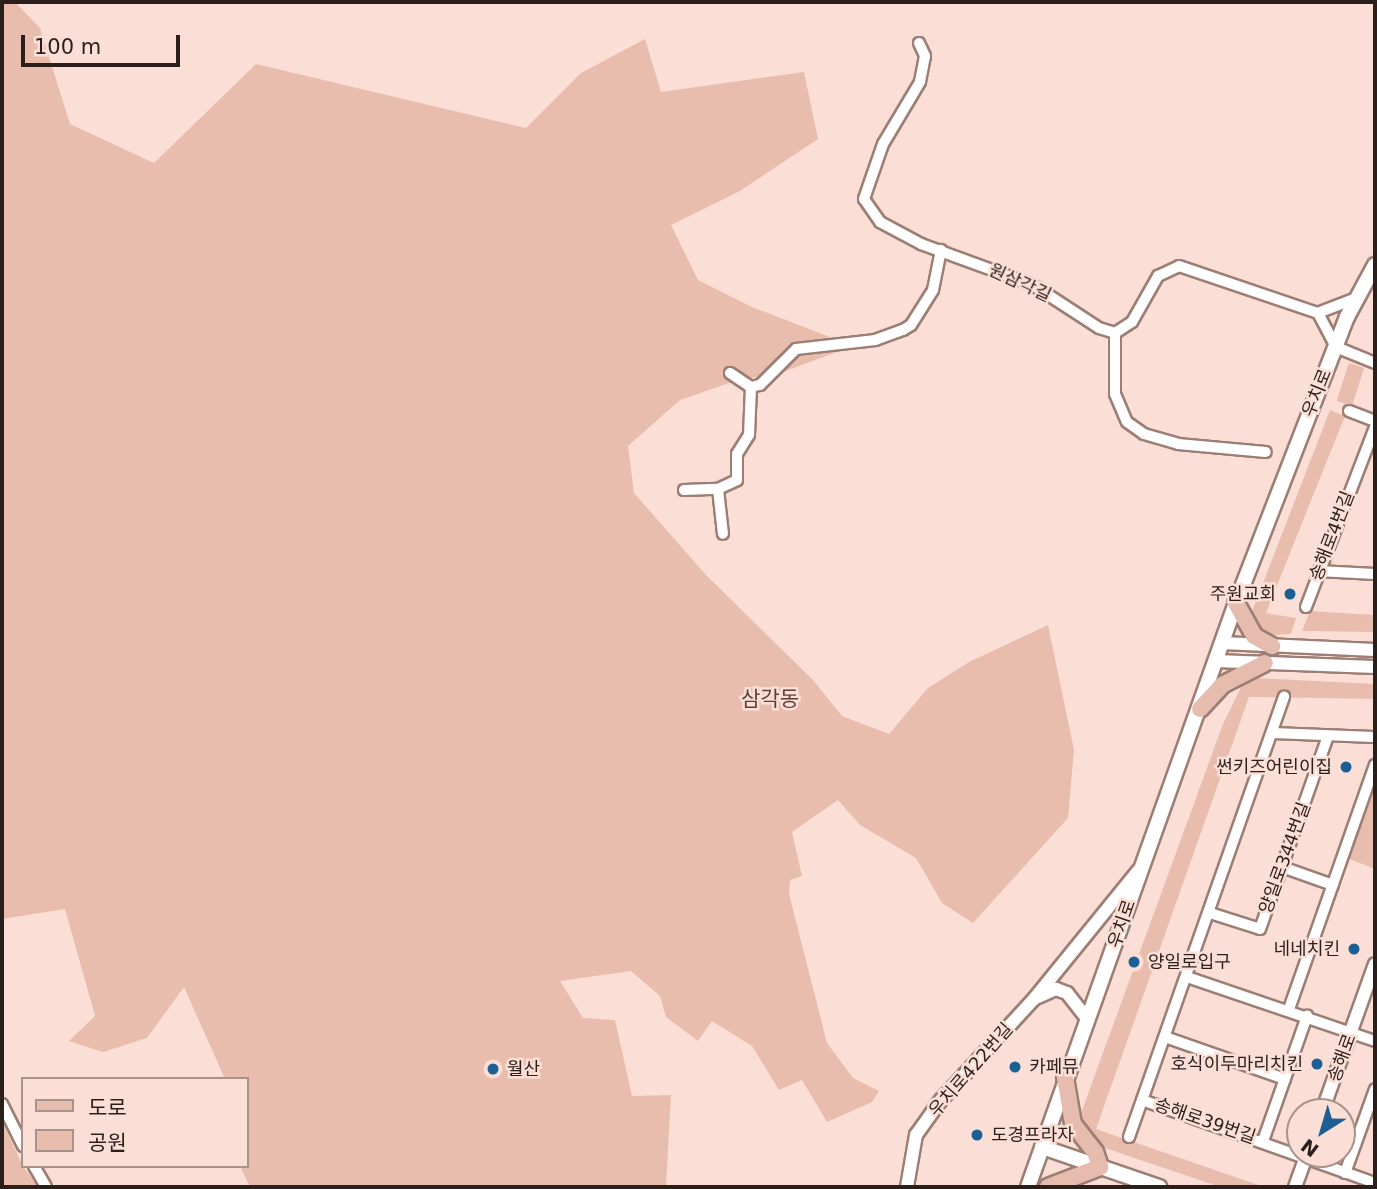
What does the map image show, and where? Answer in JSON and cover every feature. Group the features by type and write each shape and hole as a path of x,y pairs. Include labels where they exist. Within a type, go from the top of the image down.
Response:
{"main road":[{"name":"우치로","path":"1028,1187 1236,603 1354,299 1375,265"},
{"path":"1236,603 1254,636 1272,646"},
{"path":"1200,709 1230,680 1265,663"},
{"path":"1065,1077 1073,1124 1095,1152 1100,1167"},
{"path":"1042,1147 1159,1187"},
{"path":"1048,1187 1100,1167"}],"street":[{"name":"원삼각길","path":"919,43 925,56 920,82 883,144 864,199 880,222 941,250 1033,285 1099,328 1115,333"},
{"path":"730,373 751,387 761,385 796,349 875,340 911,325 933,290 941,250"},
{"path":"1266,452 1178,444 1144,435 1127,422 1115,394 1115,333 1132,322 1157,276 1179,267 1318,313 1354,299"},
{"path":"1318,313 1336,347 1375,363"},
{"path":"684,490 718,489 737,480 737,454 749,435 751,387"},
{"path":"1349,411 1375,421"},
{"name":"송해로4번길","path":"1306,607 1375,427"},
{"path":"718,489 723,534"},
{"path":"1318,571 1375,574"},
{"path":"1222,643 1375,650"},
{"path":"1216,661 1375,667"},
{"path":"1129,1137 1210,913 1284,696"},
{"path":"1272,733 1375,737"},
{"name":"양일로344번길","path":"1210,913 1260,929 1328,736"},
{"path":"1289,1009 1375,765"},
{"name":"우치로422번길","path":"907,1187 910,1155 920,1129 1034,999 1143,865"},
{"path":"1282,867 1332,885"},
{"name":"송해로","path":"1327,1098 1375,964"},
{"path":"1186,977 1289,1009 1375,1041"},
{"path":"1034,999 1056,989 1067,993 1088,1020"},
{"path":"1262,1141 1307,1016"},
{"path":"1166,1037 1285,1079"},
{"path":"1346,1173 1375,1089"},
{"name":"송해로39번길","path":"1143,1100 1286,1149"},
{"path":"2,1104 21,1142"},
{"path":"35,1168 46,1187"},
{"path":"1295,1187 1302,1168"},
{"name":"송해로39번길","path":"1334,1168 1375,1183"}],"green space":[{"path":"2,2 15,2 40,28 70,124 154,163 256,64 526,128 581,73 645,39 661,92 804,72 818,139 740,191 671,225 698,280 752,307 853,346 783,372 735,381 680,400 628,446 634,493 706,575 813,680 842,716 889,734 928,688 969,662 1048,625 1074,750 1068,818 973,923 942,903 916,858 860,825 838,800 792,832 802,876 790,880 789,894 827,1043 853,1078 879,1091 872,1102 827,1122 802,1080 779,1090 752,1046 712,1021 698,1041 666,1017 660,996 631,971 560,981 583,1018 615,1020 632,1096 671,1095 666,1187 250,1187 241,1168 248,1168 248,1077 224,1077 184,987 147,1038 103,1052 69,1041 95,1016 65,909 2,919"},
{"path":"1349,363 1364,368 1352,406 1337,401"},
{"path":"1330,410 1345,416 1266,613 1296,618 1291,634 1274,635 1263,631 1251,614"},
{"path":"1310,611 1375,615 1375,632 1302,631"},
{"path":"1254,678 1375,684 1375,699 1249,697 1096,1129 1264,1187 1220,1187 1105,1148 1084,1126 1081,1113 1223,724 1243,683"},
{"path":"1375,784 1375,869 1347,858"},
{"path":"2,1122 21,1162 21,1168 24,1168 38,1187 2,1187"}],"place":[{"name":"주원교회","path":"1290,594"},
{"name":"썬키즈어린이집","path":"1346,767"},
{"name":"네네치킨","path":"1354,949"},
{"name":"양일로입구","path":"1134,962"},
{"name":"호식이두마리치킨","path":"1317,1064"},
{"name":"카페뮤","path":"1015,1067"},
{"name":"월산","path":"493,1069"},
{"name":"도경프라자","path":"977,1135"}],"district":[{"name":"삼각동","path":"770,699"}]}
